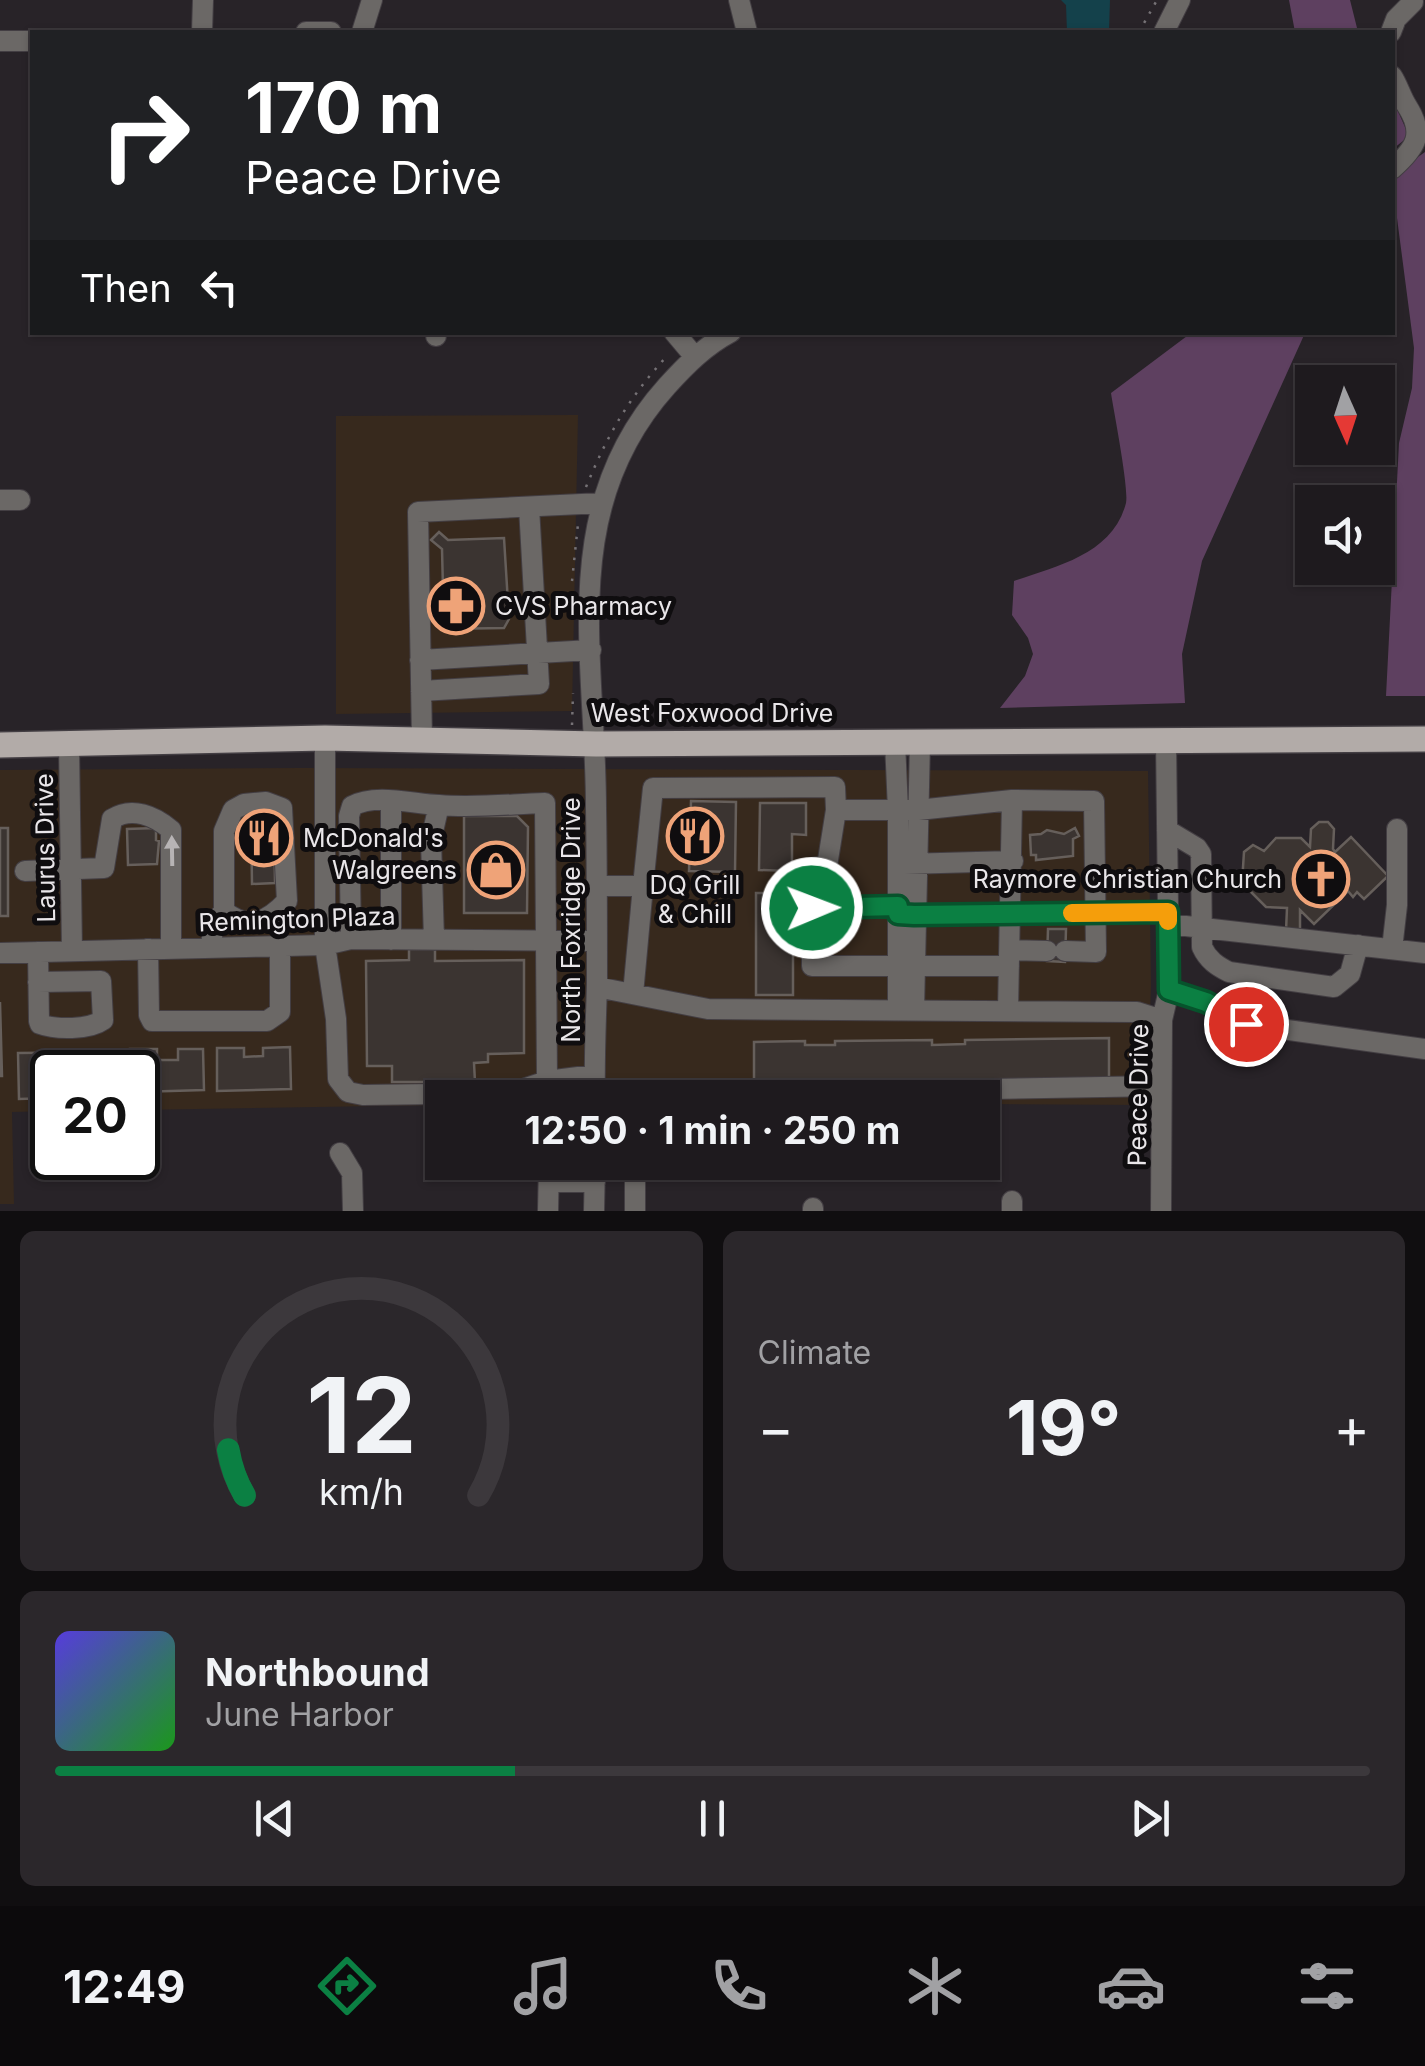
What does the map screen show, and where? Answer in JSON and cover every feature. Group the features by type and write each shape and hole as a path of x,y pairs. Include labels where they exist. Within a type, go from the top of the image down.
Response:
{"main road":[{"name":"West Foxwood Drive","path":"0,745 325,738 596,744 1425,739"}],"street":[{"path":"202,30 203,0"},
{"path":"363,30 372,0"},
{"path":"739,0 746,30"},
{"path":"1165,30 1180,0"},
{"path":"1392,30 1396,19 1417,3"},
{"path":"0,41 30,41"},
{"path":"1395,82 1416,117 1417,136 1412,150 1395,166"},
{"path":"677,335 695,357"},
{"name":"North Foxridge Drive","path":"595,1080 596,744 589,574 602,504 615,461 647,408 716,336"},
{"path":"422,740 418,512 602,504"},
{"path":"421,691 539,684 530,507"},
{"path":"420,660 591,650"},
{"path":"325,738 325,944 336,1019 338,1078 348,1092 363,1095 425,1094"},
{"name":"Peace Drive","path":"1162,1211 1162,1020 1169,990 1166,740"},
{"path":"906,1010 907,742"},
{"name":"Laurus Drive","path":"69,744 72,951"},
{"path":"633,994 653,788 835,786 836,810 828,866 812,868 812,966 906,965 1056,951 1096,952 1094,801 1012,800 908,810 836,810"},
{"path":"1008,1011 1012,800"},
{"path":"391,801 391,940"},
{"path":"350,940 352,806 391,801 438,806 545,803 546,1080"},
{"path":"211,948 213,925 224,911 224,831 233,810 244,804 266,802 282,808 287,901 268,919 253,924 241,923 224,911"},
{"path":"434,940 431,840 438,806"},
{"path":"25,872 104,868 112,820 121,814 155,816 171,830 171,949"},
{"path":"1392,949 1397,905 1397,829"},
{"path":"1167,830 1201,854 1206,956 1229,972 1334,987 1350,974 1358,946"},
{"path":"907,864 1012,861"},
{"path":"597,886 644,886"},
{"path":"287,901 325,908"},
{"path":"812,908 1012,914 1097,912 1168,918 1202,928 1425,954"},
{"name":"Remington Plaza","path":"0,953 280,946 350,940 597,942"},
{"path":"148,949 152,1021 242,1022 267,1021 280,1012 280,946"},
{"path":"38,952 38,982"},
{"path":"597,987 708,1008 1136,1012 1162,1020"},
{"path":"1169,990 1206,1002 1246,1024 1425,1049"},
{"path":"1000,1087 1160,1086"},
{"path":"340,1153 352,1173 352,1211"},
{"path":"548,1211 549,1180"},
{"path":"594,1211 595,1180"},
{"path":"634,1211 635,1180"}],"path":[{"path":"1140,30 1158,0"}],"shaded area":[{"path":"1289,0 1350,0 1358,30 1295,30"},
{"path":"1395,105 1409,136 1395,147"},
{"path":"1425,152 1425,696 1386,696 1392,585 1395,585 1399,443 1412,388 1414,348 1395,217 1395,174"},
{"path":"1188,335 1304,335 1202,561 1182,654 1185,703 1000,708 1025,676 1033,654 1028,638 1012,615 1014,581 1065,563 1096,546 1109,535 1126,503 1111,393"},
{"path":"578,415 572,711 336,714 336,416"},
{"path":"0,770 1148,771 1151,985 1147,1105 1000,1104 1000,1080 425,1080 425,1105 160,1110 160,1050 30,1050 30,1112 12,1112 14,1204 0,1204"}],"water":[{"path":"1061,0 1110,0 1109,30 1067,30 1066,5"}],"building":[{"name":"CVS Pharmacy","path":"439,532 448,540 504,538 509,619 504,628 444,629 442,549 431,540"},
{"path":"691,801 736,802 735,872 689,871"},
{"path":"760,803 806,803 806,835 792,834 792,871 759,870"},
{"name":"Walgreens","path":"464,816 517,816 528,827 527,913 464,913"},
{"path":"251,819 274,819 275,883 252,884"},
{"path":"1319,822 1328,822 1334,829 1335,852 1351,837 1388,876 1364,899 1357,892 1353,897 1348,891 1314,924 1300,910 1300,931 1286,931 1287,908 1266,907 1242,883 1244,852 1253,845 1264,851 1276,838 1301,838 1310,847 1311,829"},
{"path":"0,828 8,828 8,916 0,916"},
{"path":"156,828 157,864 128,865 127,829"},
{"path":"1075,828 1079,836 1073,839 1073,856 1036,860 1036,855 1031,855 1030,835 1047,830 1064,834"},
{"path":"756,893 793,893 793,995 756,995"},
{"path":"1048,929 1066,929 1065,962 1047,961"},
{"path":"409,949 435,949 435,961 524,960 524,1053 488,1054 488,1062 474,1063 475,1080 392,1082 392,1066 367,1066 366,961 409,960"},
{"path":"0,1002 2,1076 0,1076"},
{"path":"1109,1038 1109,1082 754,1080 754,1042 835,1045 835,1041 932,1040 932,1045 965,1044 965,1040"},
{"path":"290,1047 291,1089 217,1091 217,1048 244,1048 244,1057 263,1056 263,1048"},
{"path":"178,1049 203,1049 204,1090 160,1091 160,1060 178,1060"},
{"path":"18,1053 30,1053 30,1099 19,1099"}],"slow traffic":[{"path":"1072,913 1168,912 1168,921"}],"place":[{"name":"CVS Pharmacy","path":"456,606"},
{"name":"DQ Grill & Chill","path":"695,836"},
{"name":"McDonald's","path":"264,838"},
{"name":"Walgreens","path":"496,870"},
{"name":"Raymore Christian Church","path":"1321,879"}],"route":[{"path":"812,908 898,906 898,914 914,915 1168,912 1169,990 1206,1002 1246,1024"}]}
